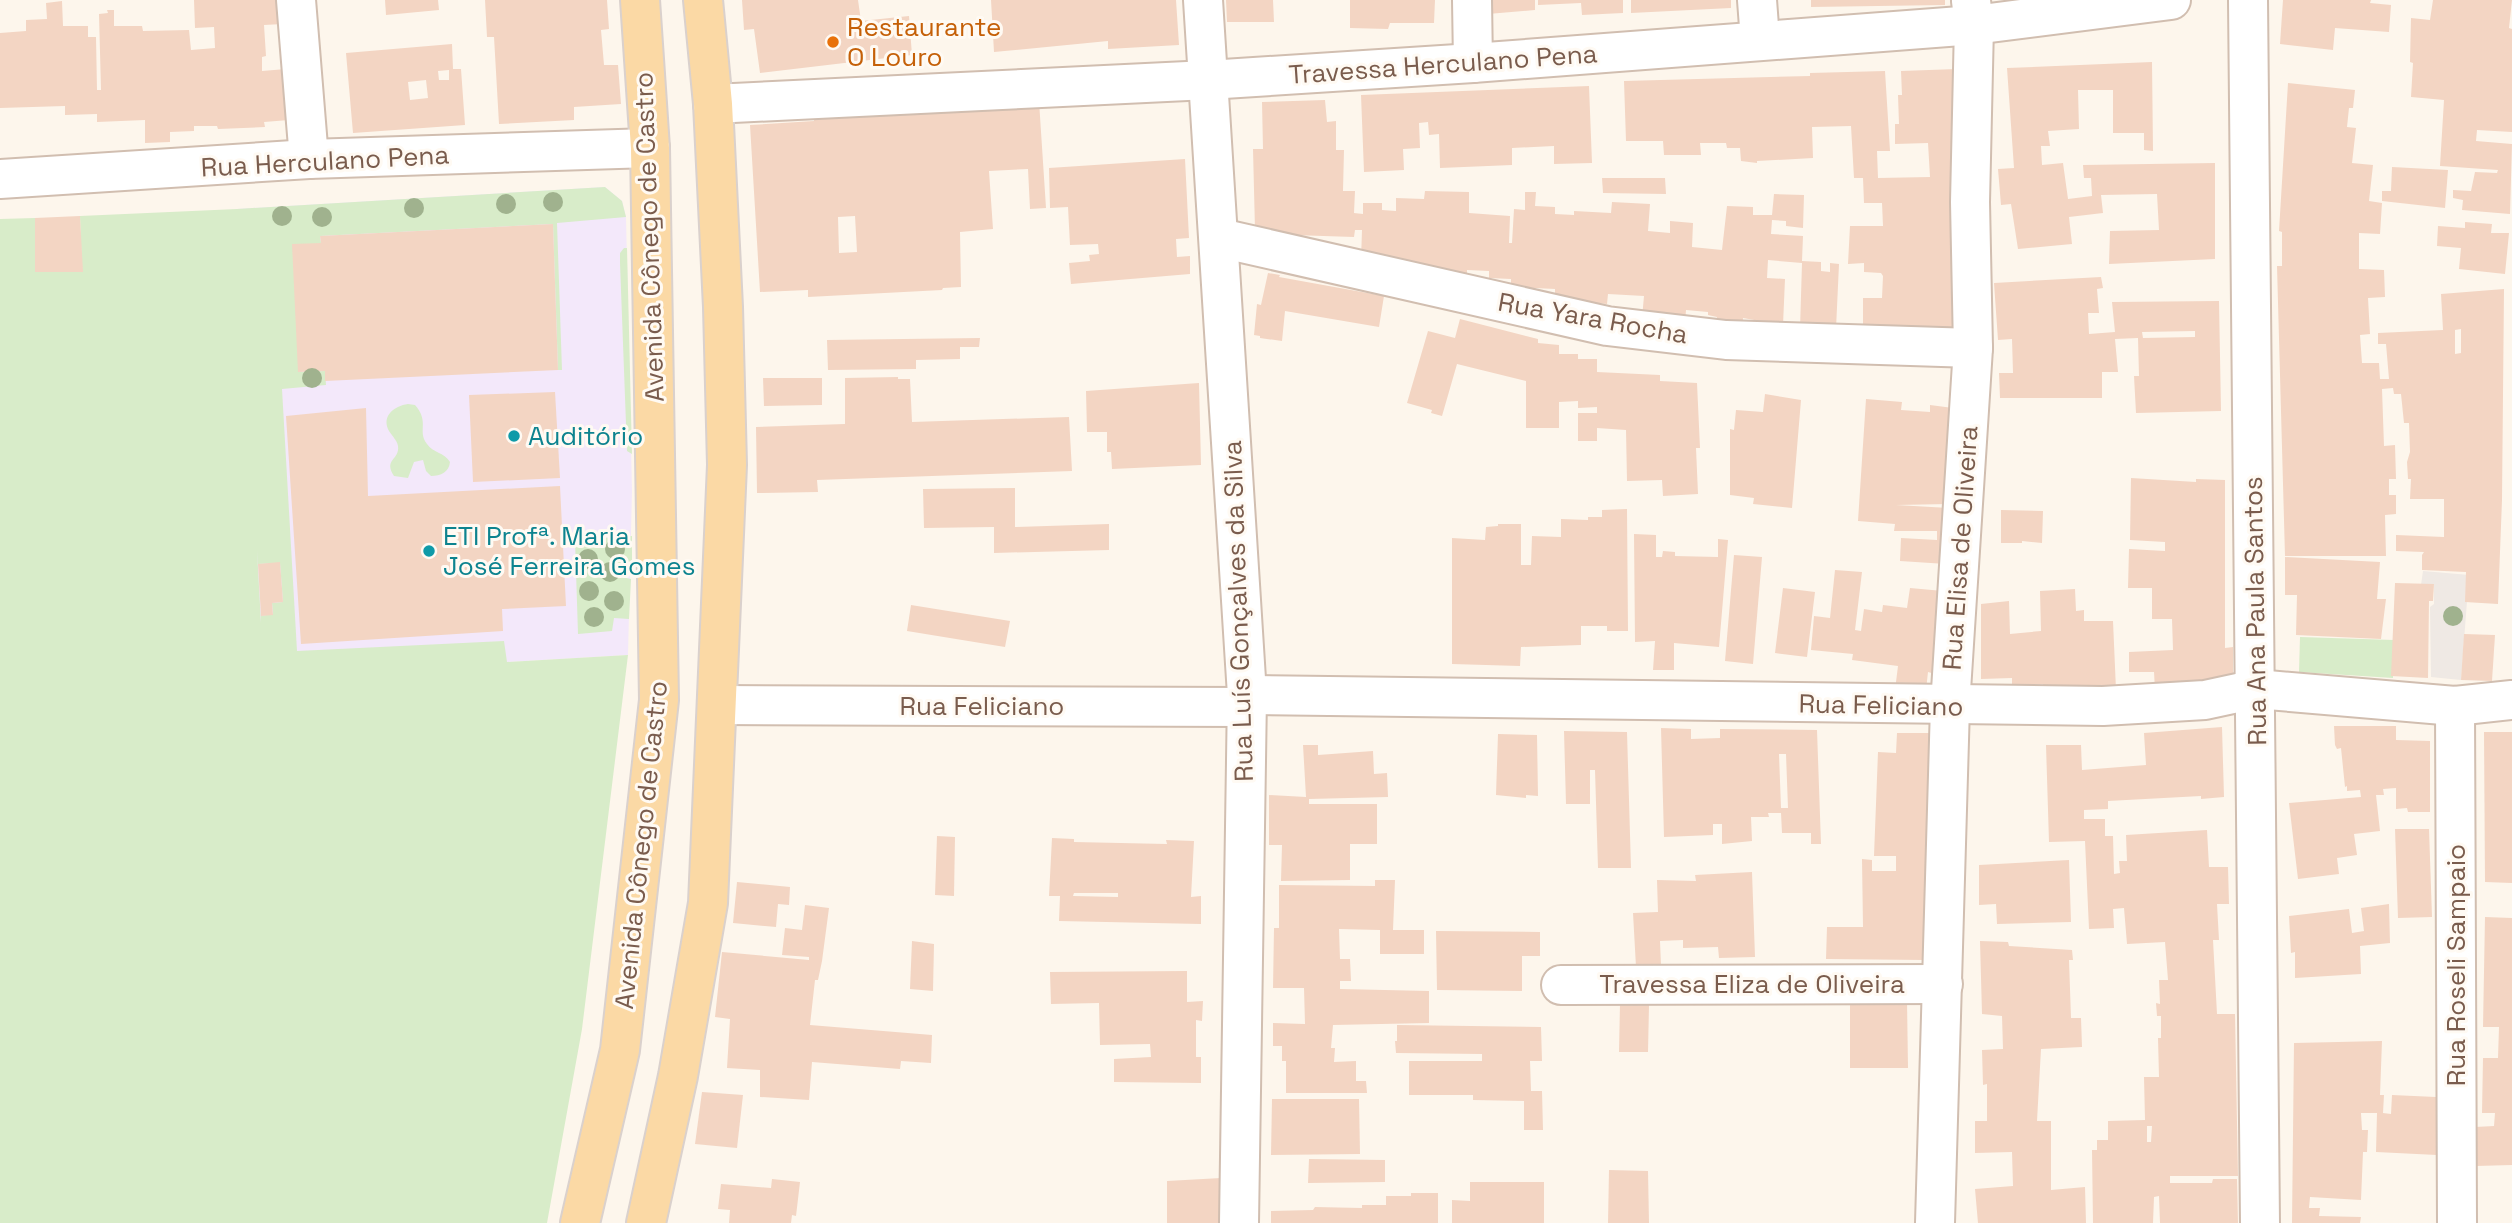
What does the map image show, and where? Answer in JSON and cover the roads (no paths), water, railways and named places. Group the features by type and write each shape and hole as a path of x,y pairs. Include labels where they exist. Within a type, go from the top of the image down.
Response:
{"main road":[{"name":"Avenida Cônego de Castro","path":"580,1223 620,1050 659,700 650,148 640,0"},
{"path":"646,1223 678,1076 708,903 726,439 723,307 713,104 703,0"}],"street":[{"path":"296,0 309,159"},
{"name":"Rua Luís Gonçalves da Silva","path":"1203,0 1247,701 1239,1223"},
{"path":"1472,0 1473,63"},
{"path":"1757,0 1760,40"},
{"name":"Travessa Herculano Pena","path":"713,104 1208,80 1473,63 1760,40 1972,13 2171,0"},
{"name":"Rua Ana Paula Santos","path":"2248,0 2260,1223"},
{"name":"Rua Elisa de Oliveira","path":"1934,1223 1950,706 1973,348 1970,202 1972,13"},
{"name":"Rua Herculano Pena","path":"0,179 309,159 650,148"},
{"name":"Rua Yara Rocha","path":"1220,238 1607,326 1726,340 1973,348"},
{"name":"Rua Feliciano","path":"717,705 1247,701 2129,705 2205,700 2256,689 2455,706 2512,700"},
{"name":"Rua Roseli Sampaio","path":"2455,706 2456,1223"},
{"name":"Travessa Eliza de Oliveira","path":"1561,985 1943,984"}],"place":[{"name":"Restaurante O Louro","path":"833,42"},
{"name":"Auditório","path":"514,436"},
{"name":"ETI Profª. Maria José Ferreira Gomes","path":"429,551"}]}
